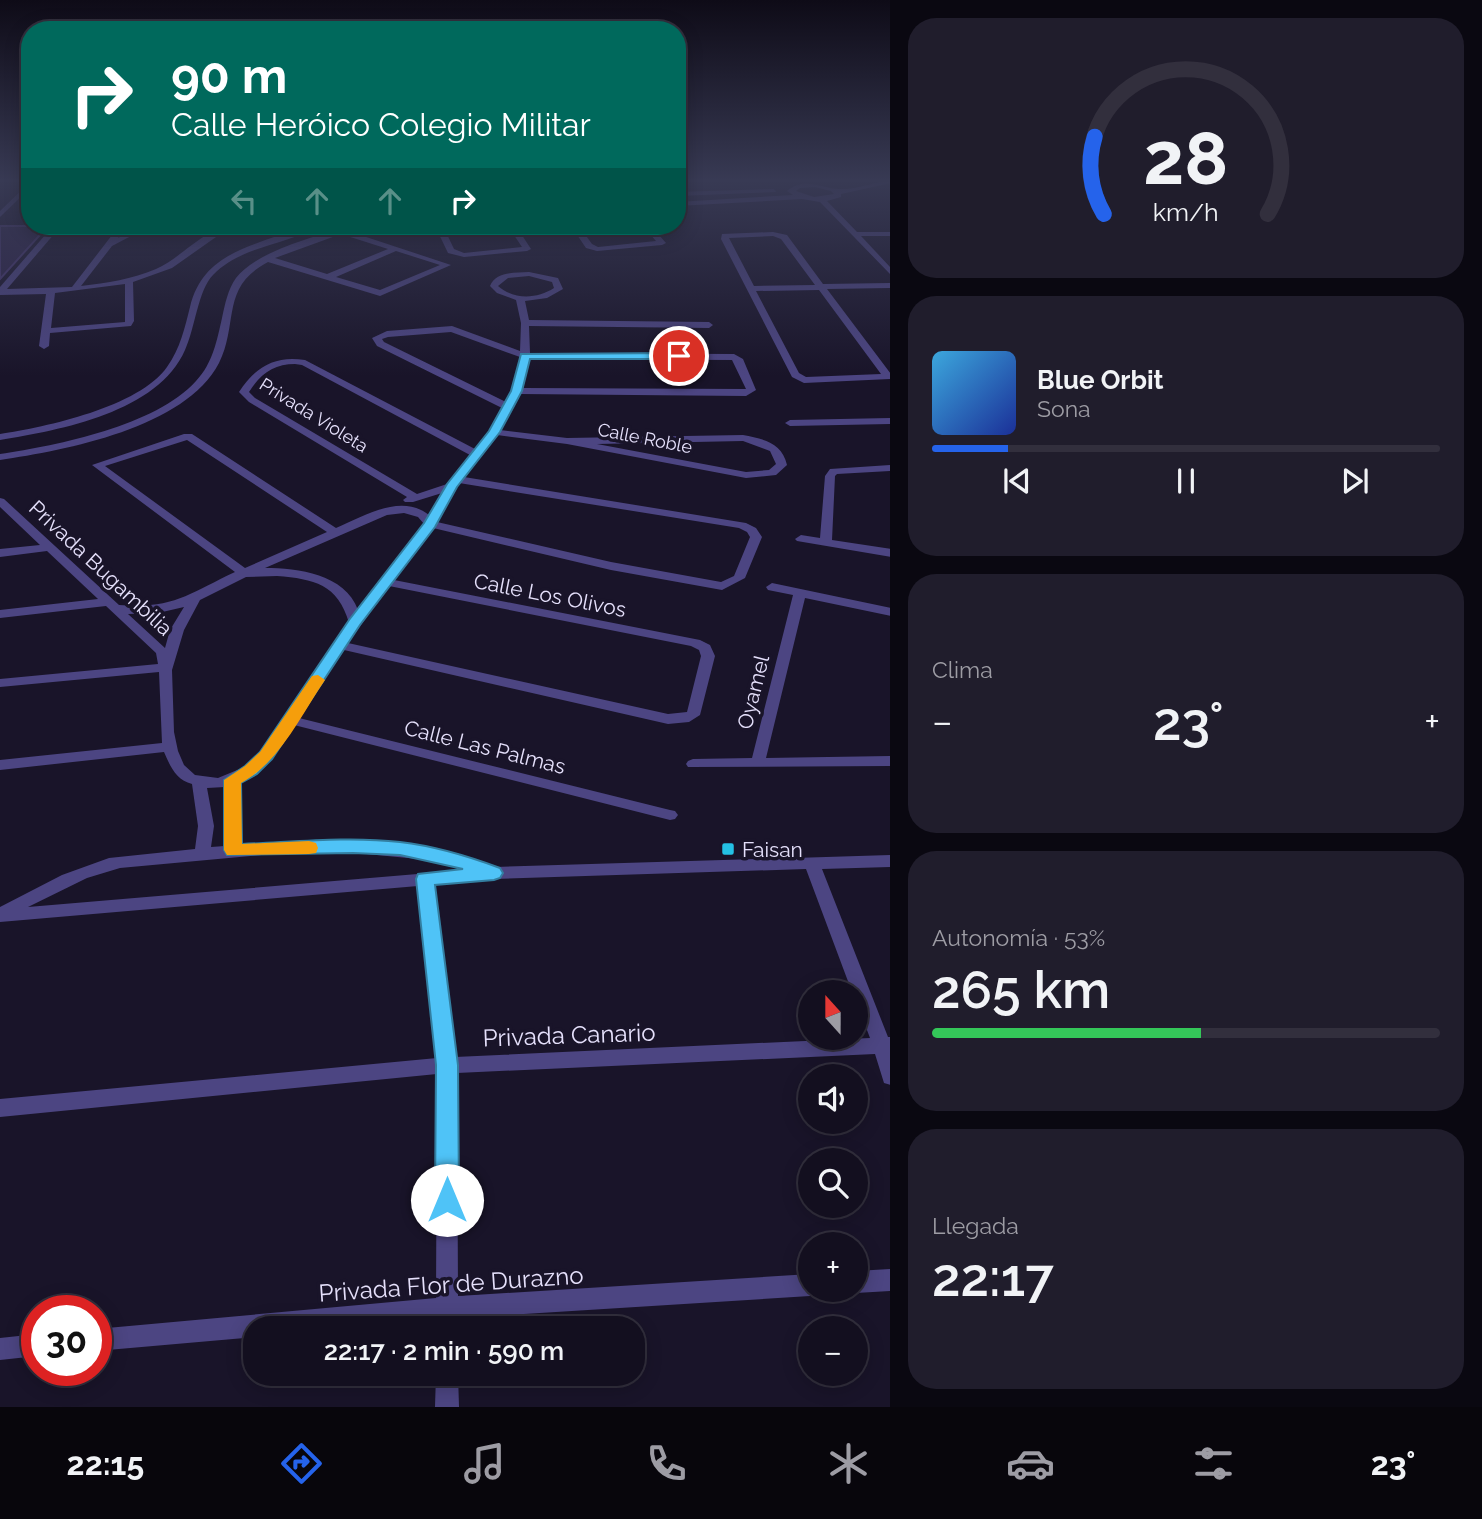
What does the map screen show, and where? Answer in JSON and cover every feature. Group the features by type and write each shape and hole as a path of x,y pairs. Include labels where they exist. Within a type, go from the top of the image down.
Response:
{"street":[{"path":"0,292 41,245"},
{"path":"0,292 51,291 129,282 162,270 202,245"},
{"path":"250,251 254,245"},
{"path":"0,437 111,408 146,390 170,371 187,336 200,290 207,276 221,265 265,245"},
{"path":"2,458 119,428 159,412 189,395 215,361 235,285 248,270 268,259 306,245"},
{"path":"268,259 380,293 447,265 381,245"},
{"path":"448,245 451,251 464,254 527,249 524,245"},
{"path":"588,245 597,249 644,245"},
{"path":"729,245 798,378 888,377 790,245"},
{"path":"864,245 890,272"},
{"path":"75,289 108,246"},
{"path":"326,278 394,249"},
{"path":"529,274 551,278 560,286 555,292 544,297 520,298 499,292 494,283 506,276 529,274"},
{"path":"47,331 128,324 129,282"},
{"path":"751,289 890,287"},
{"path":"44,345 51,291"},
{"path":"0,765 168,747 183,775 199,782 217,783 232,780 259,763 355,623 430,524 454,482 494,432 517,391 525,356 525,323 520,298"},
{"path":"525,323 709,325"},
{"path":"508,407 380,344 377,338 387,334 453,329 525,356 734,357 738,359 751,391 517,391"},
{"name":"Privada Violeta","path":"416,498 252,400 244,392 252,377 275,363 287,360 305,363 477,454"},
{"path":"790,423 890,421"},
{"name":"Calle Roble","path":"494,432 567,441 746,475 772,473 780,468 782,461 780,454 771,446 743,438 567,441"},
{"path":"337,534 188,436 98,464 98,467 244,573 285,572 321,581 346,599 351,606 355,623"},
{"path":"826,542 830,476 834,471 890,468"},
{"path":"0,614 114,606 156,610 194,601 244,573 454,482"},
{"name":"Calle Los Olivos","path":"384,512 414,511 426,517 430,524 611,566 722,586 739,578 756,537 752,530 742,525 454,482"},
{"name":"Privada Bugambilia","path":"1,505 162,652 167,667 168,747"},
{"path":"801,539 890,553"},
{"path":"0,553 49,547"},
{"name":"Calle Los Olivos","path":"341,645 668,719 684,719 692,715 708,656 705,648 695,643 387,582"},
{"path":"772,587 890,612"},
{"name":"Oyamel","path":"800,593 758,762 890,761"},
{"path":"0,682 167,667 177,630 194,601"},
{"name":"Calle Las Palmas","path":"290,720 670,815"},
{"path":"694,764 758,762"},
{"path":"232,780 233,850"},
{"path":"199,782 206,826 202,854"},
{"path":"0,916 42,892 94,869 127,861 233,850 353,846 400,849 452,858 494,873"},
{"path":"0,916 494,873 890,861"},
{"path":"811,862 886,1046 890,1071"},
{"path":"425,879 447,1065 447,1316"},
{"name":"Privada Canario","path":"0,1108 447,1065 886,1046"},
{"path":"868,1281 890,1280"},
{"name":"Privada Flor de Durazno","path":"469,1316 798,1286"},
{"name":"Privada Flor de Durazno","path":"112,1339 243,1331"},
{"path":"0,1349 21,1347"},
{"path":"447,1386 447,1407"}],"building":[{"path":"0,245 31,245 0,279"}],"slow traffic":[{"path":"309,848 233,850 232,780 251,770 266,755 318,680"}],"place":[{"name":"Faisan","path":"728,849"}],"route":[{"path":"447,1200 447,1065 425,879 494,873 452,858 400,849 353,846 233,850 232,780 251,770 266,755 355,623 430,524 451,486 494,432 517,391 525,356 679,356"}]}
